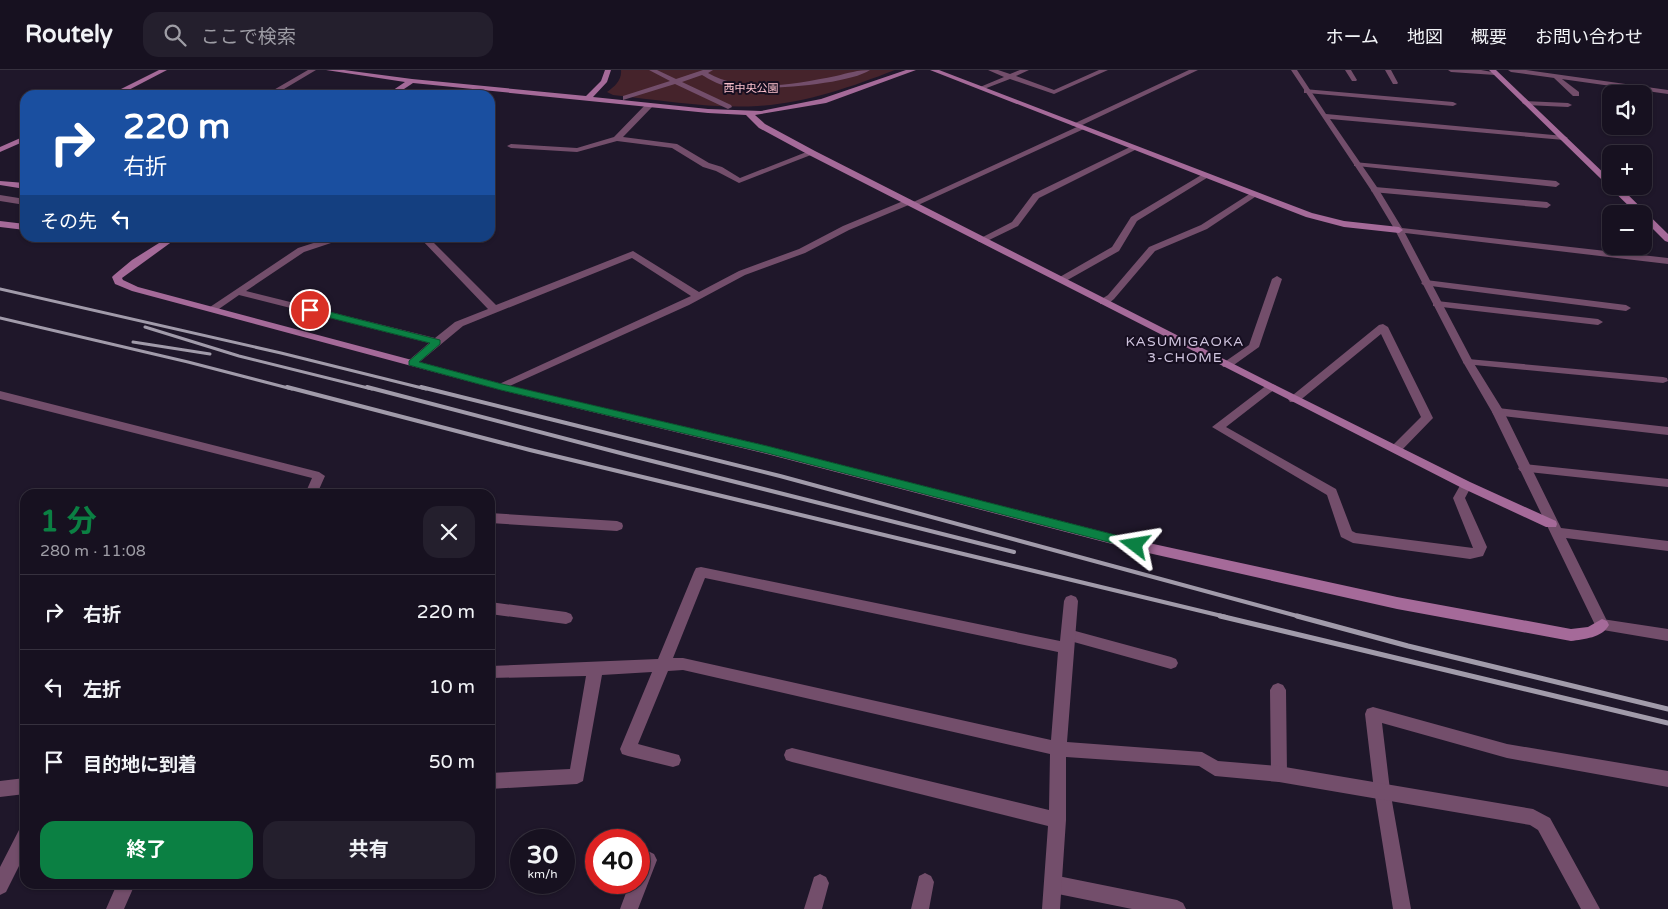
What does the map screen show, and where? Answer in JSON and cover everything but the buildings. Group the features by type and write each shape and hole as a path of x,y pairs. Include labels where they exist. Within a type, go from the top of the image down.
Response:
{"street":[{"path":"123,90 164,70"},
{"path":"278,90 313,70"},
{"path":"329,70 708,112 761,113 823,102 913,70"},
{"path":"588,98 602,84 608,74 608,70"},
{"path":"652,70 728,107"},
{"path":"626,98 710,70"},
{"path":"702,72 729,85 773,86 828,79 867,70"},
{"path":"933,70 1254,195 1324,220 1668,260"},
{"path":"991,70 1054,92 1105,70"},
{"path":"982,88 1026,70"},
{"path":"501,387 698,296 742,273 802,251 846,228 910,203 1195,70"},
{"path":"1294,70 1375,190 1399,230 1468,362 1498,412 1602,625"},
{"path":"1348,70 1354,80"},
{"path":"1388,70 1395,83"},
{"path":"1451,70 1493,72 1602,175"},
{"path":"1511,70 1668,92"},
{"path":"1556,76 1576,94"},
{"path":"397,90 412,80"},
{"path":"1307,91 1453,104"},
{"path":"1526,103 1568,105"},
{"path":"617,139 650,105"},
{"path":"748,112 762,126 812,153 1294,399 1554,528 1668,546"},
{"path":"1324,116 1564,138"},
{"path":"511,146 577,150 617,139 674,146 706,165 719,169 739,181 812,153"},
{"path":"0,150 20,140"},
{"path":"982,240 1015,224 1036,196 1135,148"},
{"path":"1357,164 1556,184"},
{"path":"1061,280 1116,249 1134,219 1206,176"},
{"path":"0,183 20,185"},
{"path":"1375,190 1547,205"},
{"path":"1104,302 1152,249 1204,227 1254,195"},
{"path":"1623,195 1633,205"},
{"path":"0,198 20,201"},
{"path":"1652,223 1668,239"},
{"path":"0,224 20,226"},
{"path":"166,242 135,262 117,277 118,282 501,387 767,450 1135,545 1397,603 1571,635 1591,632 1602,625 1668,635"},
{"path":"212,309 301,250 325,242"},
{"path":"428,242 495,310"},
{"path":"412,363 459,324 633,254 662,275 671,277 698,296"},
{"path":"1228,365 1254,347 1277,279"},
{"path":"1426,283 1626,308"},
{"path":"238,292 437,342"},
{"path":"1437,304 1598,322"},
{"path":"1294,399 1383,327 1427,418 1396,449"},
{"path":"1468,362 1663,380"},
{"path":"1271,387 1218,428 1332,492 1346,534 1353,538 1470,554 1478,552 1480,547 1458,498 1466,485"},
{"path":"0,395 319,476 313,489"},
{"path":"1498,412 1668,431"},
{"path":"1524,468 1668,484"},
{"path":"495,518 617,526"},
{"path":"673,760 628,749 701,572 1171,663"},
{"path":"1051,909 1057,820 1058,749 1071,601"},
{"path":"495,609 566,618"},
{"path":"495,672 683,664 1058,749 1202,759 1215,768 1279,774 1533,817 1544,824 1591,909"},
{"path":"495,781 577,776 595,669"},
{"path":"1278,690 1279,774"},
{"path":"1402,909 1382,790 1373,714 1508,751 1668,779"},
{"path":"792,755 1057,820"},
{"path":"0,789 20,787"},
{"path":"0,886 20,846"},
{"path":"920,909 926,882"},
{"path":"813,909 820,883"},
{"path":"1053,884 1177,909"},
{"path":"115,909 124,889"},
{"path":"629,909 635,894"}],"green space":[{"name":"西中央公園","path":"621,70 895,70 811,98 793,102 741,107 686,104 613,95 607,92 619,80"}],"railway":[{"path":"0,289 281,353 426,389"},
{"path":"0,318 188,362 292,389"},
{"path":"145,327 239,356 372,389"},
{"path":"133,342 210,354"},
{"path":"287,387 530,450 1226,617"},
{"path":"367,387 1014,552"},
{"path":"421,387 780,476 1301,617"},
{"path":"1220,616 1668,723"},
{"path":"1297,616 1408,646 1668,709"}],"district":[{"name":"KASUMIGAOKA 3-CHOME","path":"1185,350"}],"route":[{"path":"310,310 437,342 412,363 501,387 767,450 1135,545"}]}
